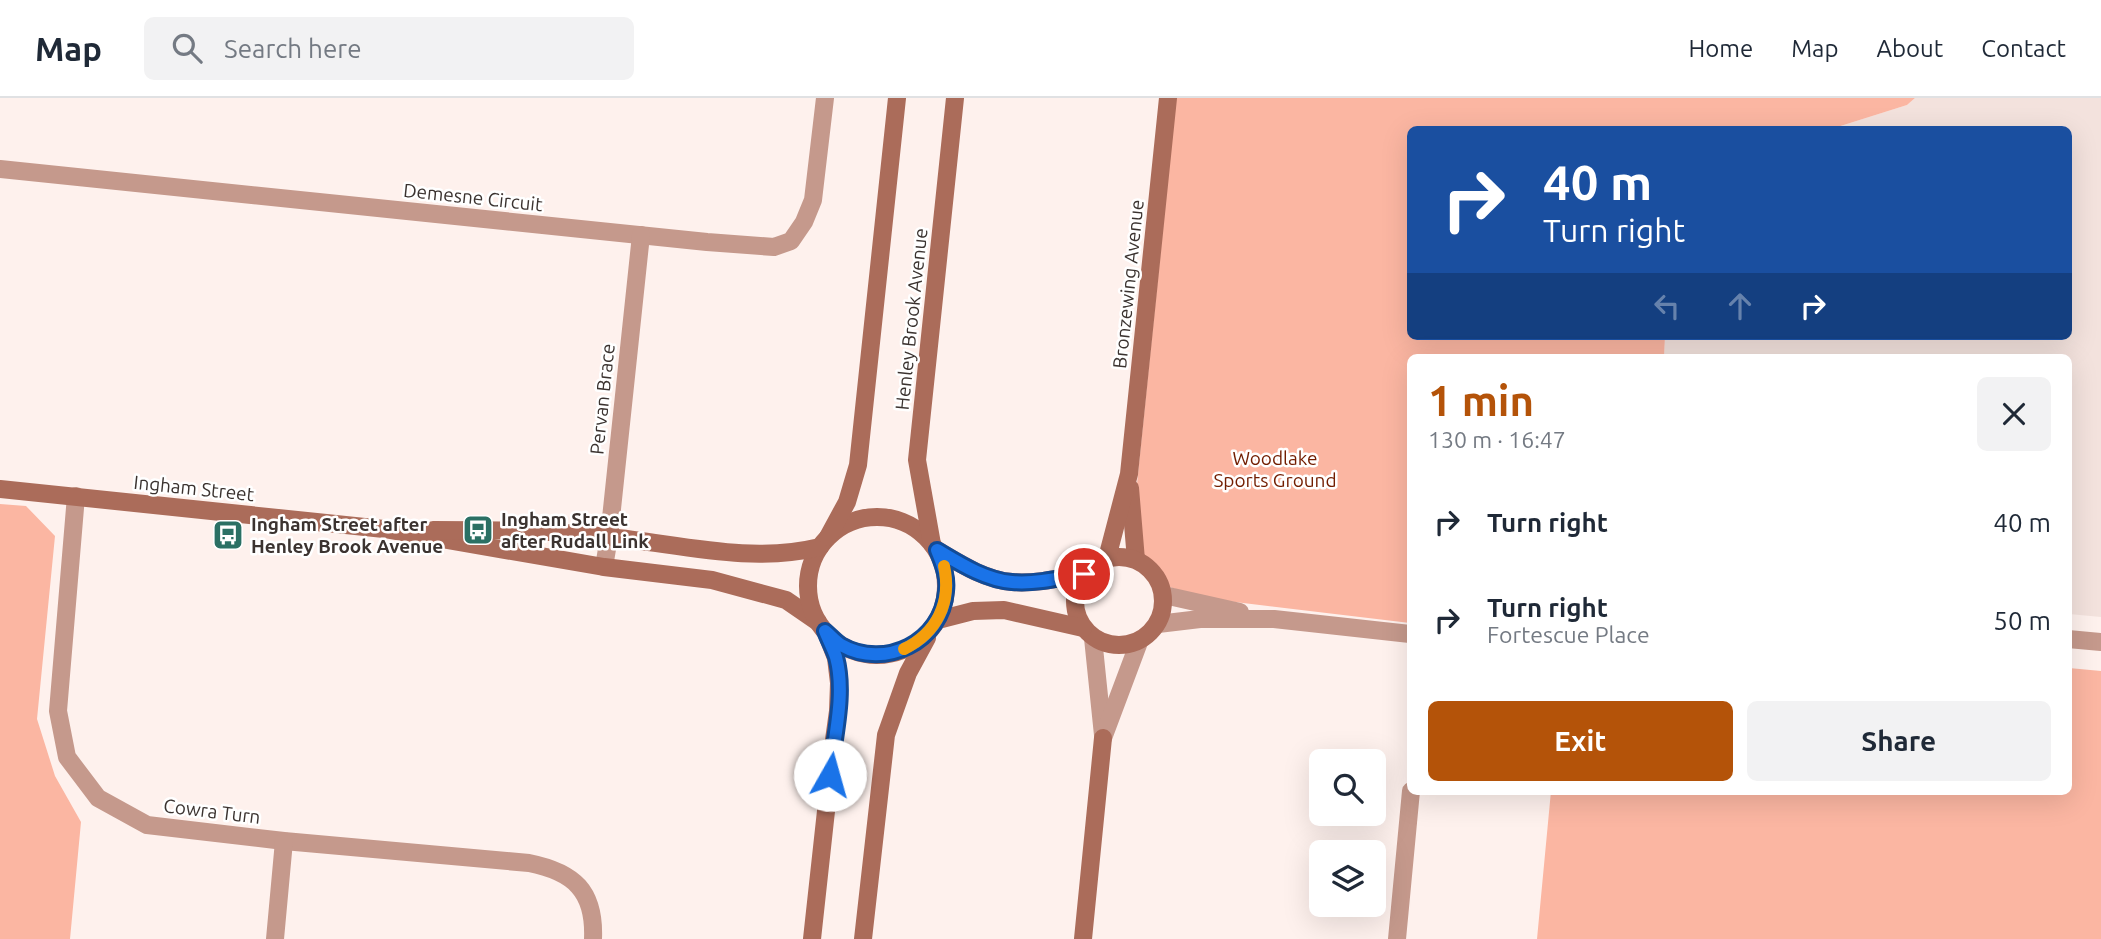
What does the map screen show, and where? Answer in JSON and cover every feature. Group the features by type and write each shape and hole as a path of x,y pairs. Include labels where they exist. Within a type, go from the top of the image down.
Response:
{"street":[{"name":"Demesne Circuit","path":"0,169 774,247 791,241 814,200 825,98"},
{"name":"Henley Brook Avenue","path":"824,542 848,502 858,465 897,98"},
{"name":"Henley Brook Avenue","path":"934,547 917,460 955,98"},
{"name":"Bronzewing Avenue","path":"1107,558 1129,474 1168,98"},
{"name":"Pervan Brace","path":"604,568 641,235"},
{"name":"Bronzewing Avenue","path":"1129,474 1136,560"},
{"name":"Ingham Street","path":"0,489 384,529 604,568 724,583 786,600 822,626"},
{"name":"Cowra Turn","path":"76,496 58,711 67,757 98,798 147,825 284,841 529,863 552,868 568,877 582,890 593,920 593,939"},
{"path":"812,939 839,683 836,658 810,604 808,584 811,564 824,542 847,524 869,517 893,518 915,528 934,547 989,577 1012,582 1084,574"},
{"name":"Ingham Street","path":"384,529 526,530 609,537 718,552 771,555 796,553 824,542"},
{"path":"863,939 886,736 908,673 944,605 947,588 944,568 934,547"},
{"path":"822,626 840,644 859,652 879,655 899,652 917,643 935,624 973,611 1004,610 1088,633 1107,645 1123,646 1139,642 1150,634 1164,610 1164,595 1159,580 1149,568 1122,556 1107,558 1084,574 1074,601 1077,616 1088,633 1103,738 1083,939"},
{"path":"1164,595 1274,620"},
{"path":"1158,624 1200,619 1274,620 1407,634"},
{"path":"2072,639 2101,642"},
{"path":"1103,738 1139,642"},
{"path":"1397,939 1411,795"},
{"path":"275,939 284,841"}],"shaded area":[{"path":"1915,98 2101,98 2101,617 2072,614 2072,354 1664,354 1665,340 2072,340 2072,126 1840,126 1907,105"}],"green space":[{"name":"Woodlake Sports Ground","path":"1176,98 1915,98 1907,105 1840,126 1407,126 1407,340 1665,340 1664,354 1407,354 1407,623 1202,598 1155,582 1130,553"},
{"path":"0,504 26,506 55,536 37,719 55,776 81,822 70,939 0,939"},
{"path":"2072,668 2101,671 2101,939 1537,939 1551,795 2072,795"}],"slow traffic":[{"path":"904,649 917,643 938,620 947,588 944,566"}],"place":[{"name":"Ingham Street after Rudall Link","path":"478,530"},
{"name":"Ingham Street after Henley Brook Avenue","path":"228,535"}],"route":[{"path":"830,775 839,683 836,658 825,631 840,644 859,652 879,655 899,652 917,643 932,629 944,605 947,588 944,568 937,550 989,577 1012,582 1084,574"}]}
